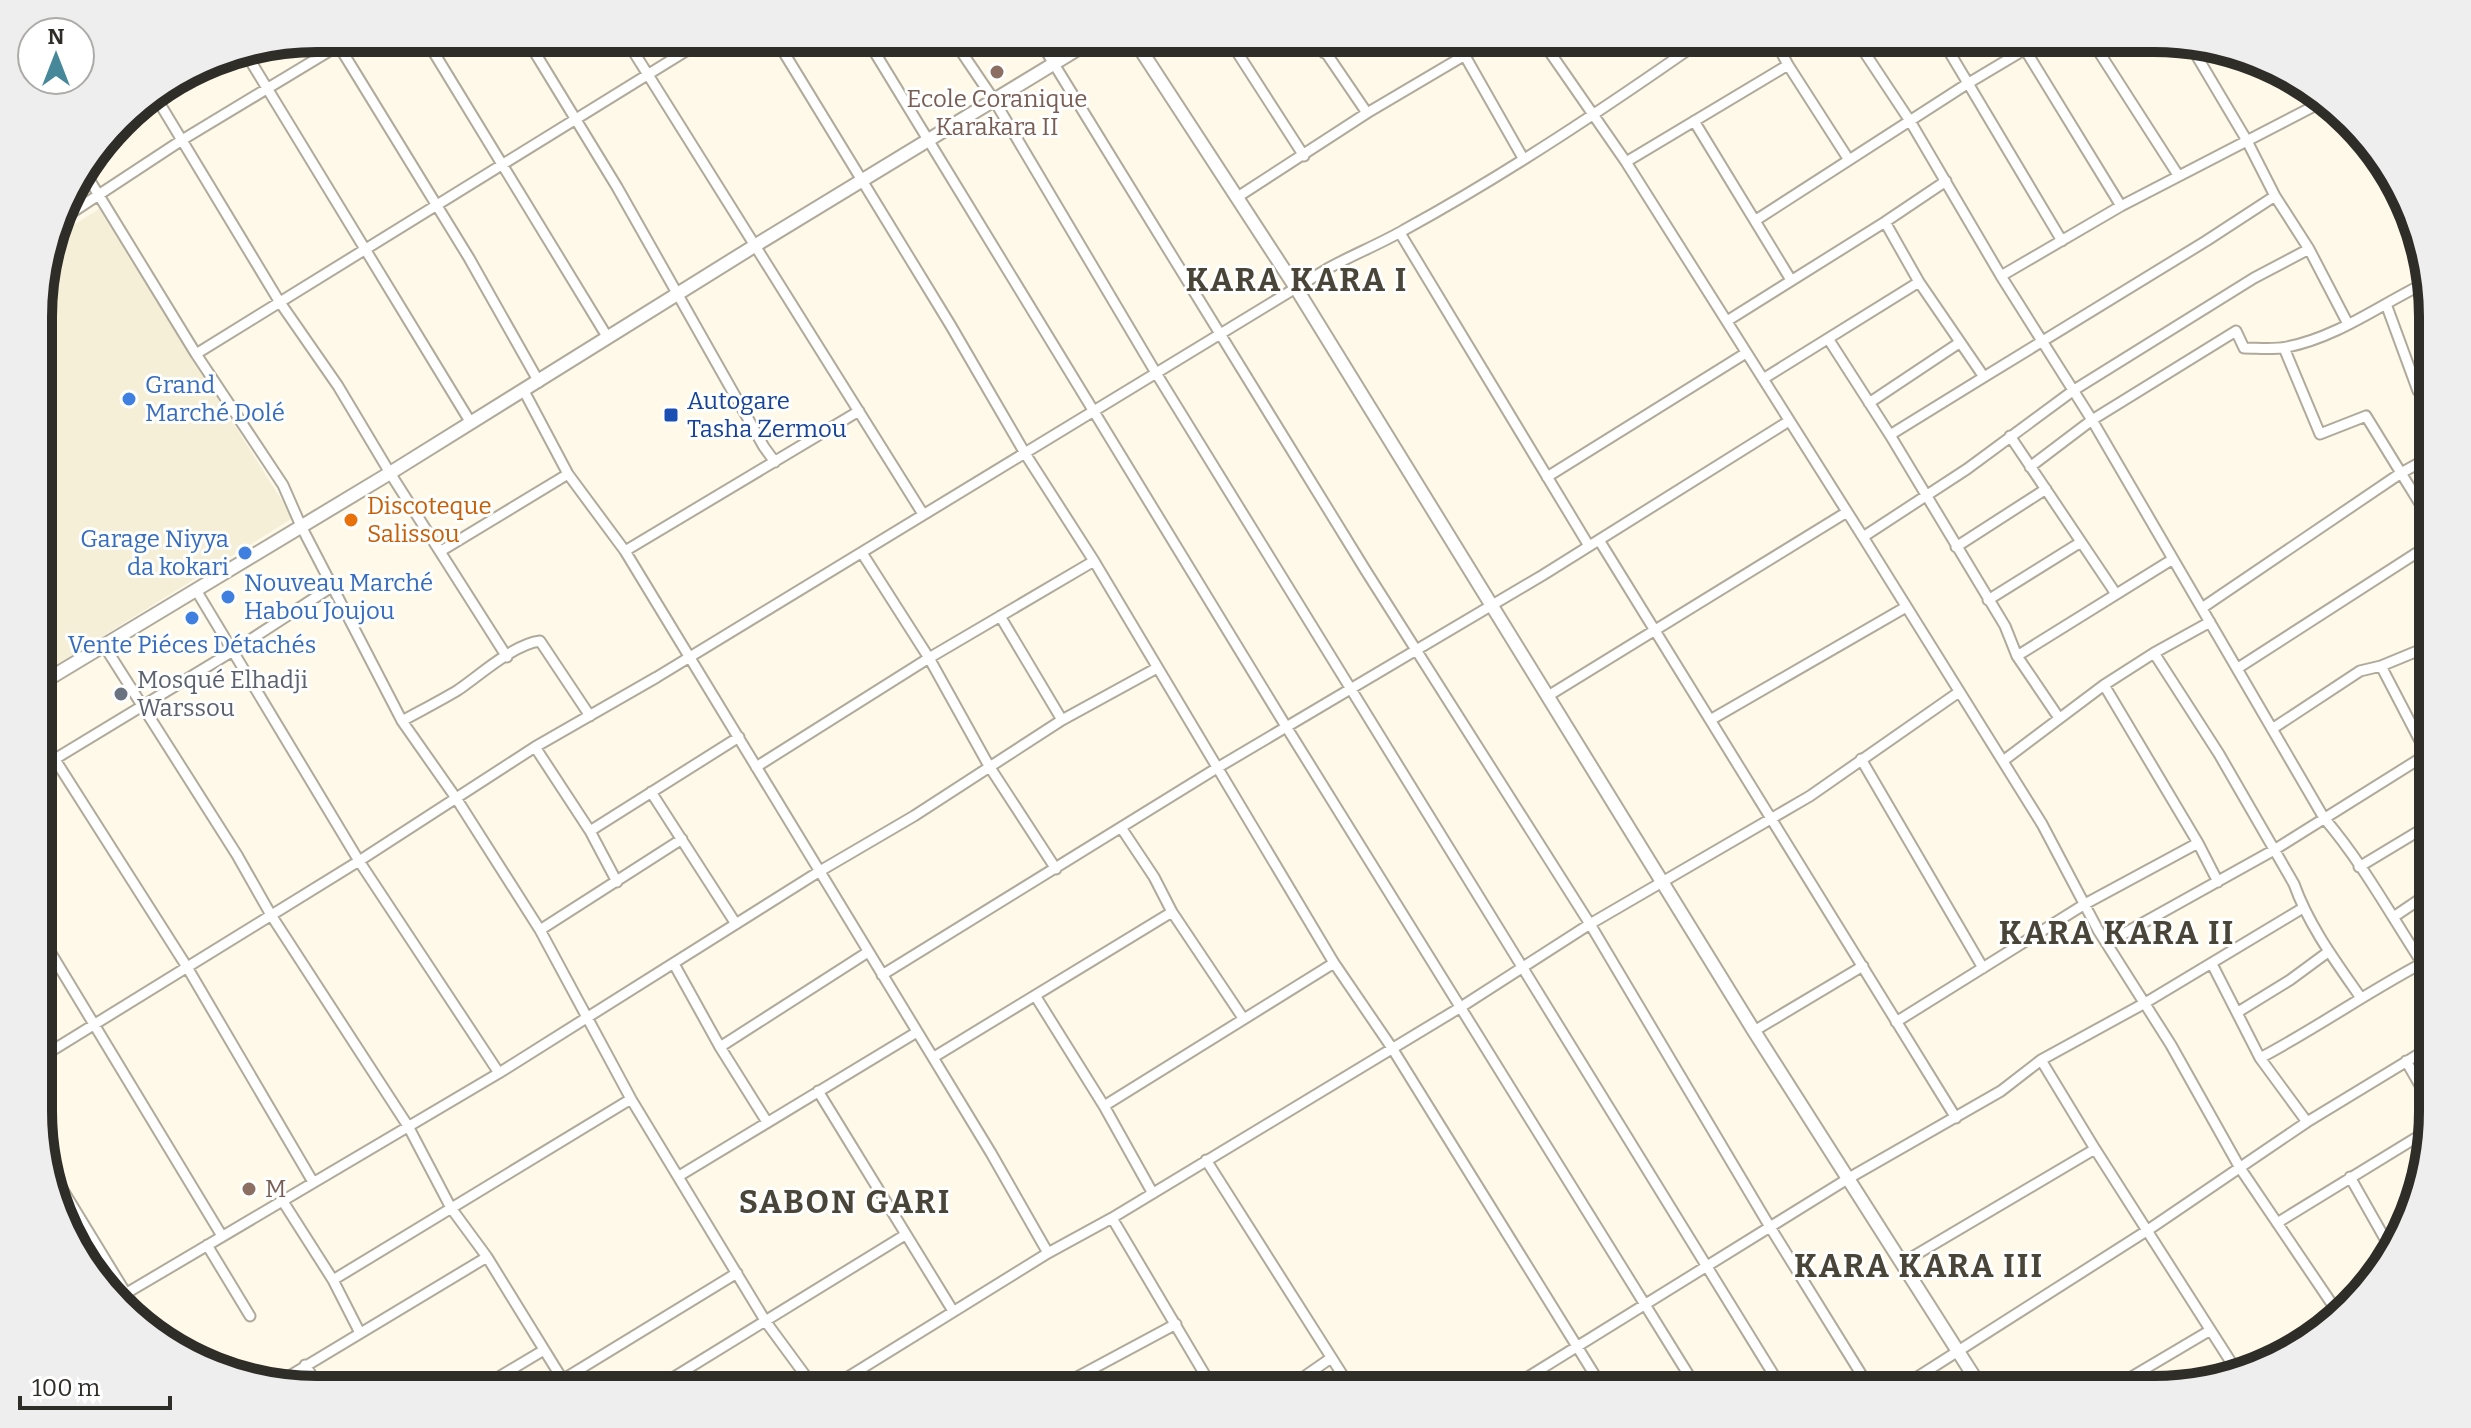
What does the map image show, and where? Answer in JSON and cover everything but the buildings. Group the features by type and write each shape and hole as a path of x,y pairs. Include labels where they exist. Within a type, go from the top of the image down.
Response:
{"street":[{"path":"74,212 322,52"},
{"path":"343,52 539,382"},
{"path":"434,52 608,338"},
{"path":"534,52 775,462"},
{"path":"634,52 923,514"},
{"path":"196,354 684,52"},
{"path":"783,52 1026,455 1094,561 1334,963 1392,1048 1595,1375"},
{"path":"874,52 1287,728 1689,1375"},
{"path":"961,52 994,100 1156,373 1774,1375"},
{"path":"1046,52 1415,649 1590,924 1862,1375"},
{"path":"52,677 1074,52"},
{"path":"1142,52 1296,288 1754,1031 1974,1375"},
{"path":"1237,52 1304,156"},
{"path":"1236,198 1367,113 1471,52"},
{"path":"1550,52 1626,162 2003,761 2240,1168 2333,1305"},
{"path":"1676,52 1678,57"},
{"path":"52,1051 359,861 535,747 1026,455 1296,288 1372,244 1400,233 1523,158 1685,52"},
{"path":"1781,52 1849,160"},
{"path":"1864,52 1910,121 2001,276 2074,390 2324,818 2347,845 2418,956"},
{"path":"1949,52 2062,241"},
{"path":"1756,220 2020,52"},
{"path":"2027,52 2121,206"},
{"path":"2099,52 2178,175"},
{"path":"1324,53 1367,113"},
{"path":"1465,56 1523,158"},
{"path":"2196,56 2246,139 2275,196 2309,249 2348,324"},
{"path":"250,60 471,423"},
{"path":"1626,162 1788,65"},
{"path":"160,104 279,301 338,386 507,657"},
{"path":"2001,276 2178,175 2314,106"},
{"path":"1694,121 1791,280"},
{"path":"89,181 196,354 283,485 402,721 456,798 540,930 631,1099 766,1322 806,1376"},
{"path":"1727,321 1946,181"},
{"path":"1890,435 2275,196"},
{"path":"1885,222 1919,282 1984,377"},
{"path":"1400,233 1589,546"},
{"path":"1863,537 1967,469 2074,390 2254,278 2309,249"},
{"path":"1763,379 1919,282"},
{"path":"2030,467 2092,420 2236,331 2244,348 2284,348 2348,324 2417,288"},
{"path":"2386,304 2418,391"},
{"path":"1829,340 2005,626 2017,656 2059,718"},
{"path":"1869,403 1959,343"},
{"path":"2284,348 2320,434 2366,416 2418,500"},
{"path":"1547,477 1746,353"},
{"path":"524,391 568,474 625,551 934,1057 1048,1253"},
{"path":"625,551 859,411"},
{"path":"882,975 1217,768 1599,540 1789,421"},
{"path":"2010,436 2116,594"},
{"path":"2202,608 2418,464"},
{"path":"441,551 568,474"},
{"path":"1956,547 2046,489"},
{"path":"1548,696 1847,512"},
{"path":"1599,540 1956,1118"},
{"path":"1988,600 2081,542"},
{"path":"2238,668 2418,552"},
{"path":"862,553 929,658 989,766 1056,869"},
{"path":"2017,656 2173,559"},
{"path":"756,767 929,658 1094,561"},
{"path":"54,760 333,586"},
{"path":"196,590 359,861 499,1073"},
{"path":"1712,719 1906,607"},
{"path":"1000,616 1062,720"},
{"path":"2003,761 2104,685 2210,622"},
{"path":"402,721 532,642 540,641 590,716"},
{"path":"105,647 220,828 271,915 408,1126 451,1208 487,1257 560,1376"},
{"path":"2272,729 2360,671 2418,651"},
{"path":"2154,653 2219,754 2294,884 2303,908 2328,952 2361,998"},
{"path":"2381,666 2418,732"},
{"path":"126,1294 499,1073 820,871 914,816 1062,720 1157,668"},
{"path":"2104,685 2218,882"},
{"path":"850,1376 1048,1253 1112,1218 1461,1007 1590,924 1810,796 1959,692"},
{"path":"590,831 739,737"},
{"path":"535,747 590,831 617,882"},
{"path":"52,757 187,967 313,1182"},
{"path":"1861,759 1983,968"},
{"path":"2107,943 2274,850 2418,760"},
{"path":"651,792 736,924"},
{"path":"1122,829 1154,877 1172,912 1243,1018"},
{"path":"2359,867 2418,831"},
{"path":"540,930 682,839"},
{"path":"1896,1022 2085,904 2198,843"},
{"path":"2395,916 2418,900"},
{"path":"1530,1375 1849,1178 2001,1091 2041,1060 2145,1003 2303,908"},
{"path":"934,1057 1172,912"},
{"path":"720,1047 868,952"},
{"path":"2238,1012 2328,952"},
{"path":"52,954 222,1236"},
{"path":"1104,1106 1334,963"},
{"path":"674,964 720,1047 767,1122"},
{"path":"2212,964 2260,1058 2307,1122"},
{"path":"2260,1058 2317,1028 2418,965"},
{"path":"1754,1031 1863,966"},
{"path":"1036,997 1104,1106 1152,1192"},
{"path":"679,1176 917,1032"},
{"path":"1921,1375 2148,1230 2307,1122 2418,1054"},
{"path":"2041,1060 2232,1364"},
{"path":"2406,1061 2418,1082"},
{"path":"818,1091 953,1311"},
{"path":"333,1280 631,1099"},
{"path":"2277,1223 2417,1137"},
{"path":"1902,1263 2095,1149"},
{"path":"1206,1160 1342,1375"},
{"path":"2350,1177 2386,1240"},
{"path":"282,1200 333,1280 359,1331"},
{"path":"68,1201 124,1292"},
{"path":"1112,1218 1206,1376"},
{"path":"677,1376 905,1235"},
{"path":"207,1245 250,1316"},
{"path":"291,1374 487,1257"},
{"path":"104,1268 111,1270"},
{"path":"569,1376 737,1273"},
{"path":"1080,1376 1176,1324"},
{"path":"2135,1375 2209,1331"},
{"path":"501,1376 544,1350"},
{"path":"1306,1375 1331,1358"},
{"path":"305,1365 312,1376"}],"shaded area":[{"name":"Grand Marché Dolé","path":"99,209 293,518 52,668 52,317 54,282 67,229"}],"place":[{"name":"Ecole Coranique Karakara II","path":"997,72"},
{"name":"Grand Marché Dolé","path":"129,399"},
{"name":"Autogare Tasha Zermou","path":"671,415"},
{"name":"Discoteque Salissou","path":"351,520"},
{"name":"Garage Niyya da kokari","path":"245,553"},
{"name":"Nouveau Marché Habou Joujou","path":"228,597"},
{"name":"Vente Piéces Détachés","path":"192,618"},
{"name":"Mosqué Elhadji Warssou","path":"121,694"},
{"name":"M","path":"249,1189"}],"district":[{"name":"KARA KARA I","path":"1297,280"},
{"name":"KARA KARA II","path":"2117,933"},
{"name":"SABON GARI","path":"845,1202"},
{"name":"KARA KARA III","path":"1919,1266"}]}
